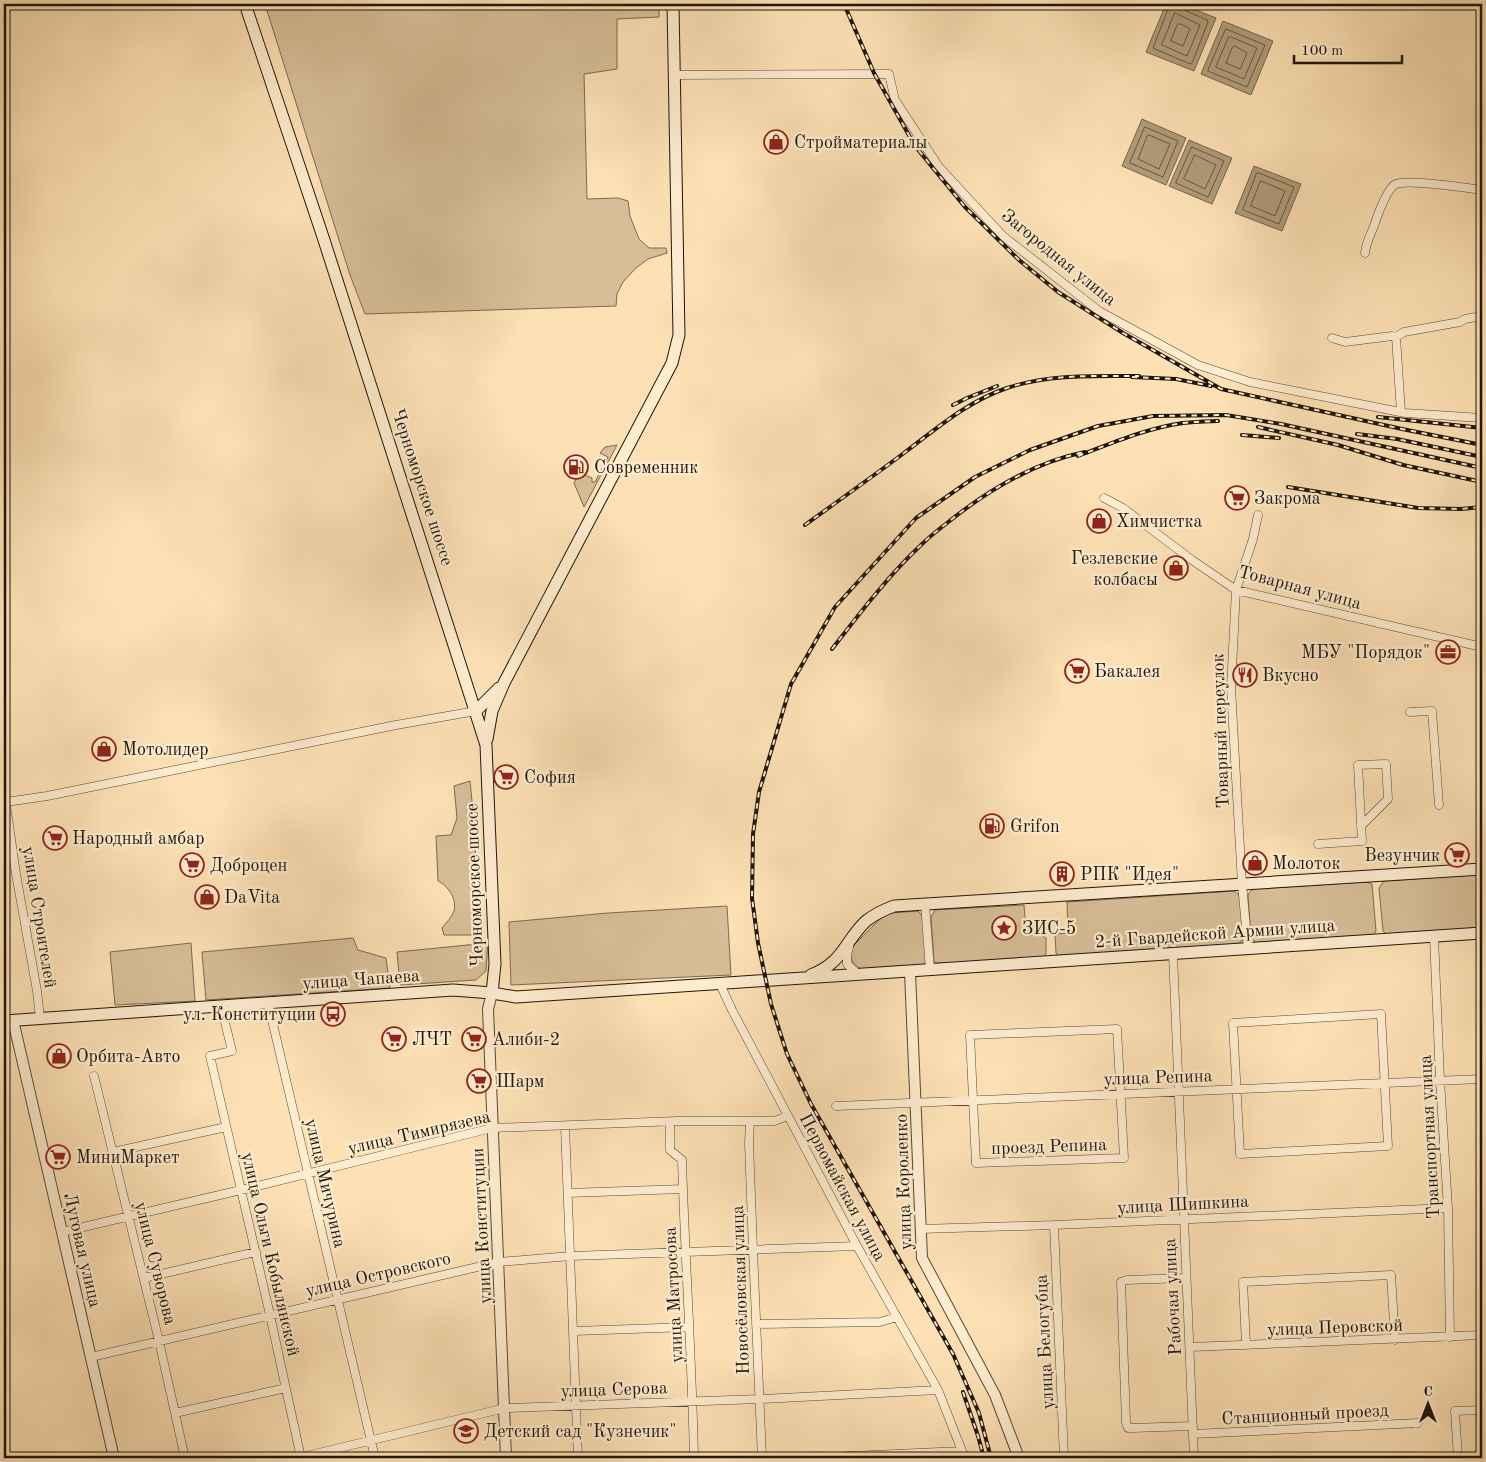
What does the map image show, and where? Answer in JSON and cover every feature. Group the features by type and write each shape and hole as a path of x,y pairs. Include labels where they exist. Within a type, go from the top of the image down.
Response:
{"main road":[{"name":"Черноморское шоссе","path":"246,4 486,745 495,964 492,993"},
{"path":"486,745 492,710 504,683 672,363 679,335 673,4"},
{"path":"476,710 504,683"},
{"path":"800,980 823,971 836,961 866,922 879,912 894,906 1482,869"},
{"name":"2-й Гвардейской Армии улица","path":"800,980 1381,939 1482,934"},
{"path":"495,964 498,980 507,991 548,995"},
{"name":"улица Чапаева","path":"8,1021 453,990 516,997 800,980"}],"street":[{"name":"Загородная улица","path":"674,75 889,74 895,100 939,167 1003,236 1099,311 1198,365 1253,383 1401,412 1482,418"},
{"path":"1365,253 1379,213 1391,188 1396,184 1406,182 1436,184 1482,190"},
{"path":"1332,338 1345,342 1396,337 1404,332 1482,316"},
{"path":"1396,337 1401,412"},
{"name":"Товарная улица","path":"1104,498 1124,508 1165,541 1236,590 1482,647"},
{"name":"Товарный переулок","path":"1248,949 1242,884 1231,688 1236,590 1253,539 1258,515"},
{"path":"6,802 47,796 476,710"},
{"path":"1410,712 1432,710 1439,805"},
{"path":"1318,844 1362,841 1358,765 1386,764 1388,799 1362,826"},
{"name":"улица Строителей","path":"4,791 40,1018"},
{"path":"924,904 930,970"},
{"name":"Транспортная улица","path":"1434,936 1448,1208 1450,1336"},
{"path":"850,942 846,955 847,964 860,975"},
{"name":"Рабочая улица","path":"1173,954 1194,1458"},
{"name":"улица Короленко","path":"910,972 922,1258 995,1395 1019,1458"},
{"name":"Первомайская улица","path":"720,984 857,1246 938,1390 962,1455"},
{"name":"улица Конституции","path":"492,993 488,1009 506,1458"},
{"name":"улица Мичурина","path":"268,1003 375,1458"},
{"name":"улица Ольги Кобылянской","path":"221,1006 232,1051 210,1056 256,1252 300,1458"},
{"path":"1381,1014 1388,1146 1240,1154 1237,1089 1233,1024 1381,1014"},
{"name":"Луговая улица","path":"8,1021 62,1232 114,1458"},
{"name":"проезд Репина","path":"1117,1029 1122,1094 1124,1158 976,1163 970,1035 1117,1029"},
{"name":"улица Суворова","path":"94,1076 144,1278 185,1458"},
{"name":"улица Репина","path":"836,1106 1482,1078"},
{"name":"улица Тимирязева","path":"62,1232 492,1128 670,1122 774,1122 788,1116"},
{"name":"Новосёловская улица","path":"750,1121 749,1143 762,1458"},
{"name":"улица Матросова","path":"670,1122 670,1150 682,1160 694,1458"},
{"path":"565,1126 578,1458"},
{"path":"113,1152 226,1127"},
{"path":"568,1193 683,1189"},
{"name":"улица Шишкина","path":"920,1229 1448,1208"},
{"name":"улица Белогубца","path":"1054,1225 1064,1458"},
{"name":"улица Островского","path":"91,1356 499,1262 571,1256 857,1246"},
{"path":"144,1278 256,1252"},
{"path":"1246,1345 1243,1282 1392,1275 1395,1340"},
{"name":"Станционный проезд","path":"1186,1278 1127,1280 1121,1282 1126,1422 1128,1428 1193,1430 1418,1424"},
{"path":"756,1324 880,1322 897,1317"},
{"path":"574,1331 689,1327"},
{"name":"улица Перовской","path":"1190,1347 1482,1335"},
{"path":"175,1413 286,1388"},
{"name":"улица Серова","path":"300,1458 505,1408 693,1402 938,1390"},
{"path":"1458,1458 1455,1412 1482,1410"},
{"path":"806,1458 962,1455"}],"shaded area":[{"path":"265,4 659,4 659,17 617,19 617,69 584,74 587,199 618,198 628,201 630,216 639,239 649,248 666,248 667,253 648,259 636,268 623,282 617,294 616,306 365,314 350,275"},
{"path":"617,445 584,507 574,483 576,479 582,474 592,478 592,482 595,482 608,457 600,453 605,447"},
{"path":"470,781 474,821 479,935 444,935 442,928 452,915 455,906 451,893 438,881 436,836 451,835 457,818 454,786"},
{"path":"1482,874 1482,928 1387,935 1383,931 1379,888 1384,881"},
{"path":"1366,882 1372,884 1376,931 1373,936 1257,943 1251,939 1248,894 1253,889"},
{"path":"1234,891 1240,896 1243,940 1238,944 1059,957 1056,953 1055,934 1068,933 1067,902"},
{"path":"1024,905 1026,932 1029,935 1042,935 1046,938 1046,954 1042,958 939,965 934,961 931,917 935,910"},
{"path":"727,906 731,975 511,985 509,922 608,913"},
{"path":"918,911 924,918 927,961 921,967 862,970 854,964 850,956 852,947 882,917 891,913"},
{"path":"353,938 358,950 386,958 390,988 206,1000 202,952"},
{"path":"191,943 195,1001 115,1005 110,952"},
{"path":"488,943 486,971 476,980 400,985 397,952"}],"water":[{"path":"1166,4 1181,4 1216,18 1194,71 1146,52"},
{"path":"1223,21 1273,41 1251,95 1201,74"},
{"path":"1142,119 1186,138 1166,185 1122,166"},
{"path":"1189,140 1232,158 1212,204 1169,186"},
{"path":"1254,166 1301,184 1282,231 1235,213"}],"railway":[{"path":"844,4 874,73 915,146 965,207 1019,260 1058,292 1123,333 1221,389 1482,445"},
{"path":"805,525 953,416 979,400 1007,388 1039,380 1089,376 1139,376"},
{"path":"1132,377 1176,379 1211,386"},
{"path":"953,405 997,386"},
{"path":"991,1458 979,1413 953,1354 811,1104 787,1054 771,1004 758,943 752,898 753,834 759,792 791,684 835,607 916,518 975,477 1030,450 1098,426 1153,416 1226,415 1281,424 1482,468"},
{"path":"1378,417 1482,428"},
{"path":"1078,456 1156,428 1183,423 1218,421"},
{"path":"1258,427 1338,445 1403,465 1482,482"},
{"path":"1357,434 1397,439 1482,457"},
{"path":"1242,435 1279,438"},
{"path":"832,649 897,569 924,542 947,523 995,489 1029,470 1085,452"},
{"path":"1288,487 1418,508 1461,509 1482,507"},
{"path":"963,1392 984,1458"}],"place":[{"name":"Стройматериалы","path":"776,142"},
{"name":"Современник","path":"576,467"},
{"name":"Закрома","path":"1237,498"},
{"name":"Химчистка","path":"1099,521"},
{"name":"Гезлевские колбасы","path":"1176,568"},
{"name":"МБУ \"Порядок\"","path":"1448,652"},
{"name":"Бакалея","path":"1077,671"},
{"name":"Вкусно","path":"1245,675"},
{"name":"Мотолидер","path":"104,749"},
{"name":"София","path":"506,777"},
{"name":"Grifon","path":"992,826"},
{"name":"Народный амбар","path":"55,838"},
{"name":"Везунчик","path":"1457,855"},
{"name":"Молоток","path":"1255,863"},
{"name":"Доброцен","path":"192,865"},
{"name":"РПК \"Идея\"","path":"1062,874"},
{"name":"DaVita","path":"207,897"},
{"name":"ЗИС-5","path":"1004,928"},
{"name":"ул. Конституции","path":"333,1014"},
{"name":"ЛЧТ","path":"394,1039"},
{"name":"Алиби-2","path":"474,1039"},
{"name":"Орбита-Авто","path":"59,1056"},
{"name":"Шарм","path":"479,1081"},
{"name":"МиниМаркет","path":"58,1157"},
{"name":"Детский сад \"Кузнечик\"","path":"466,1431"}]}
